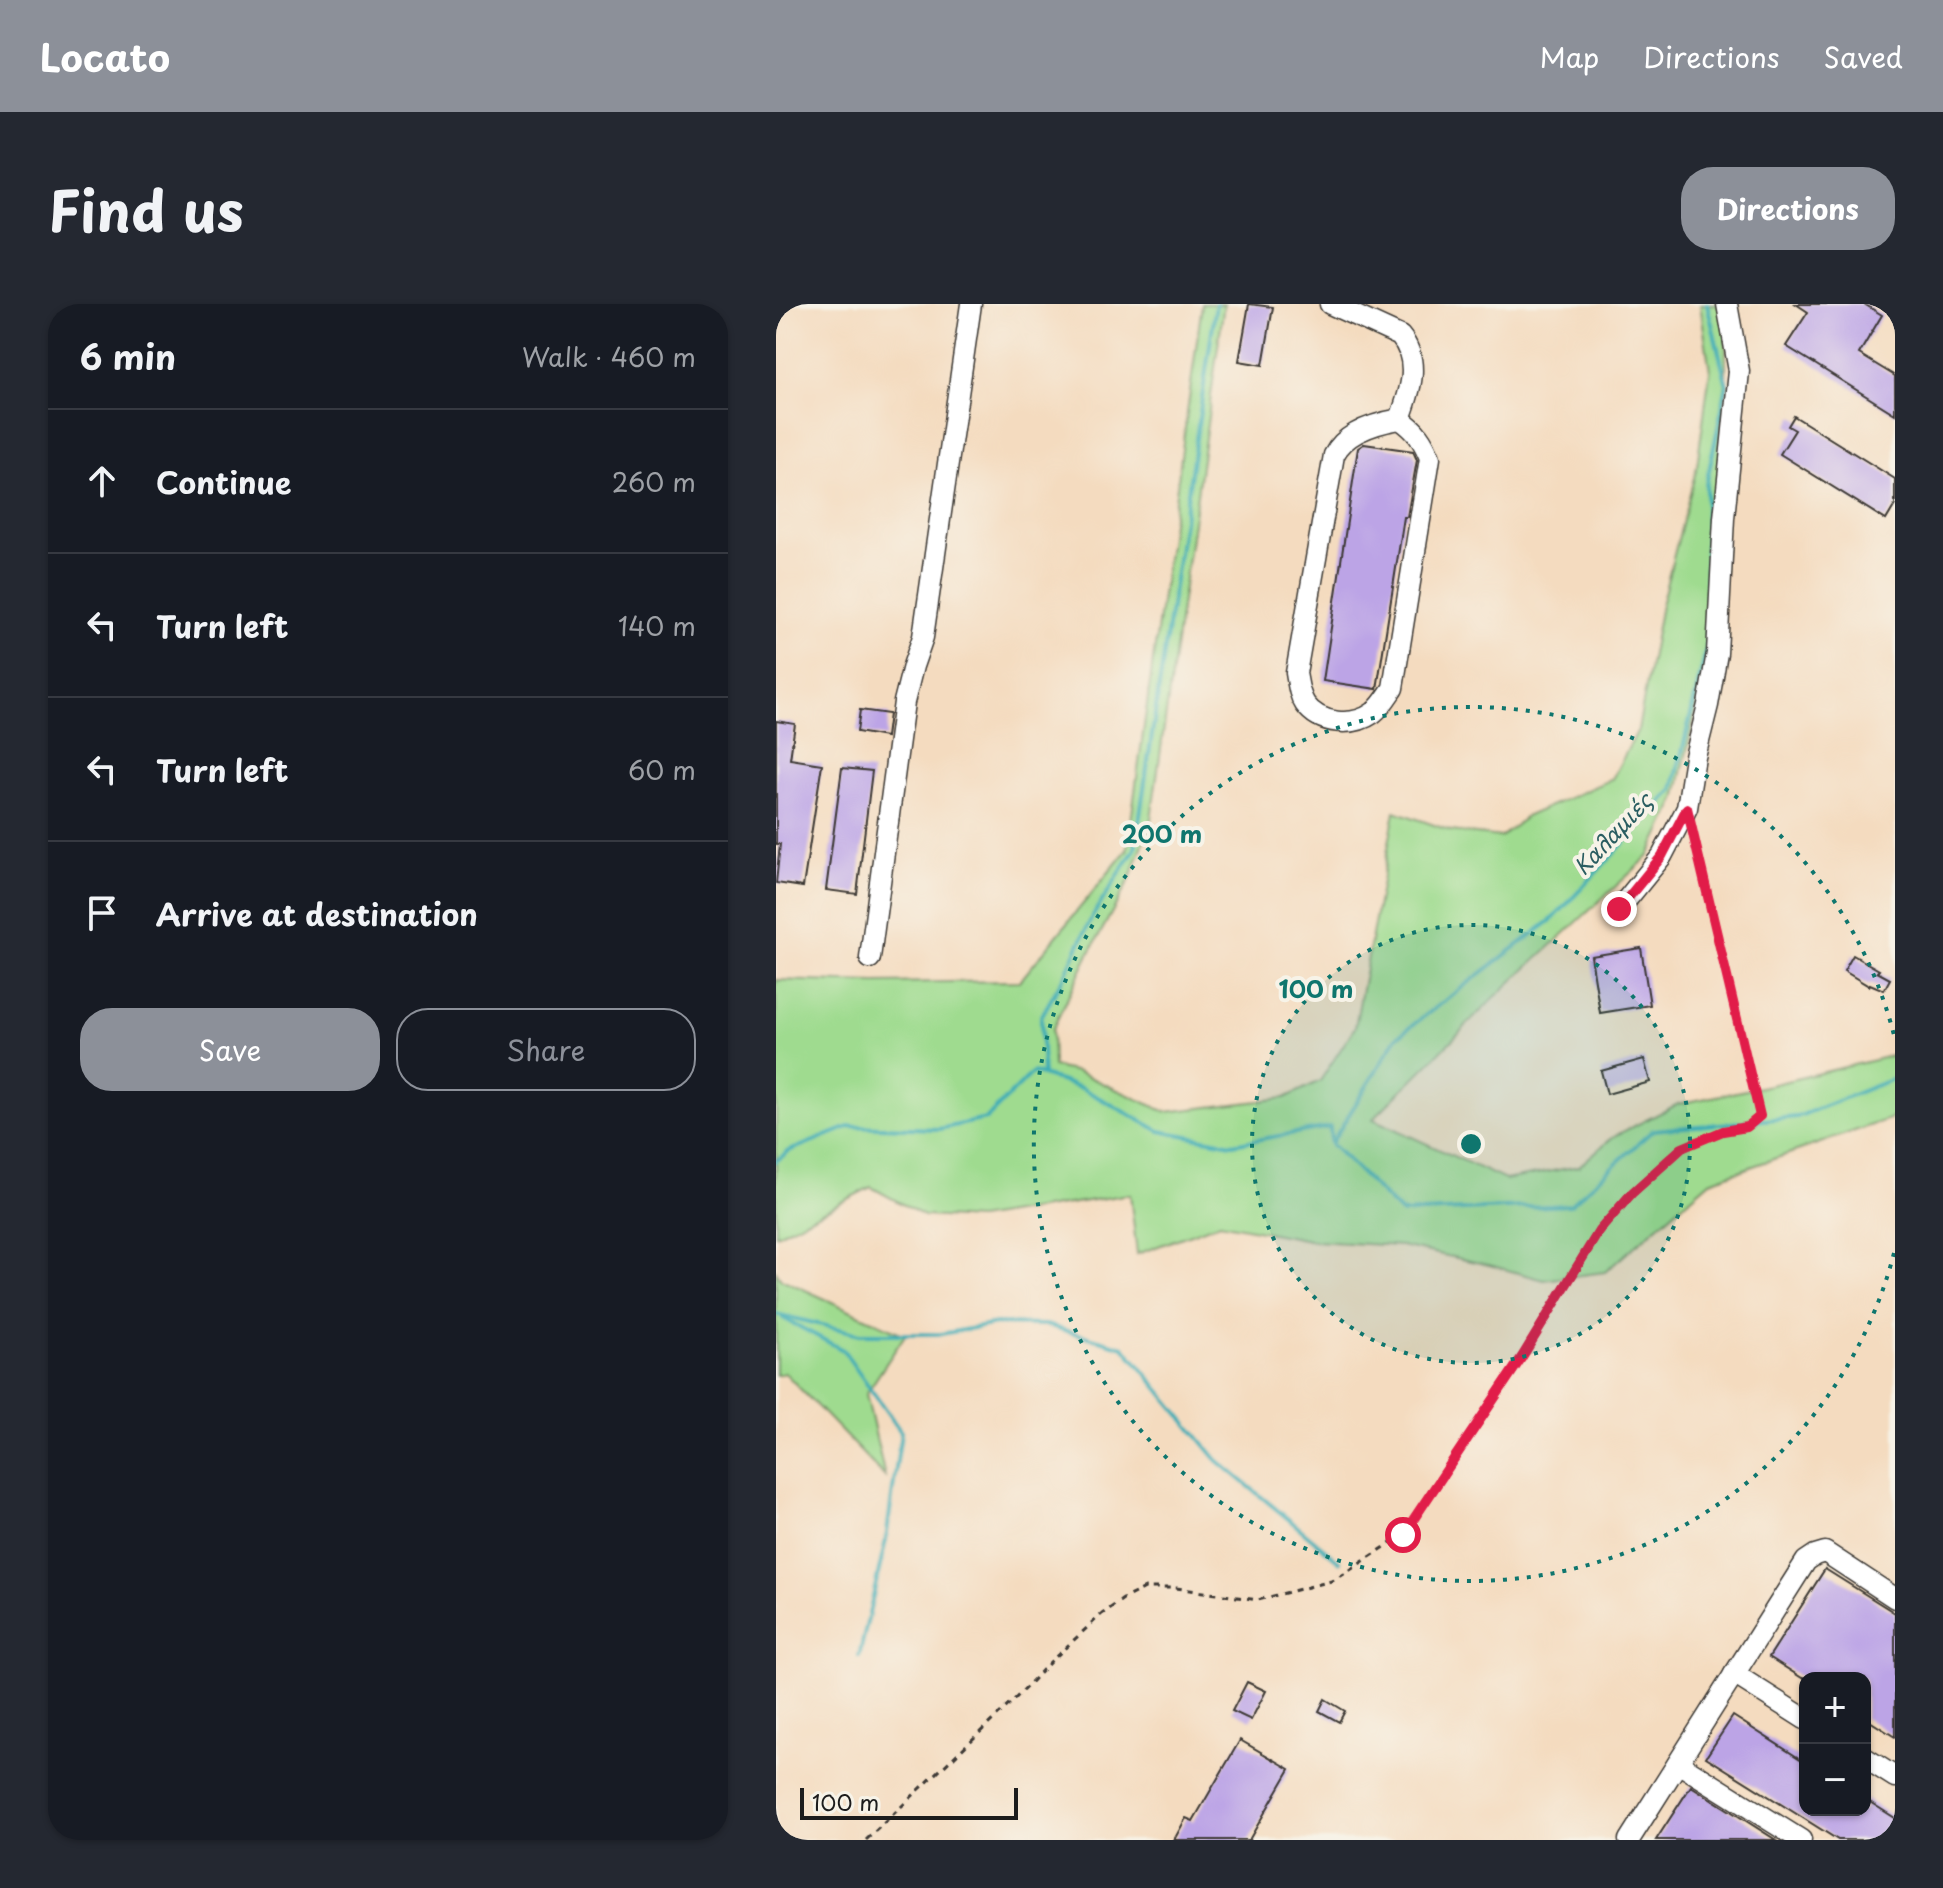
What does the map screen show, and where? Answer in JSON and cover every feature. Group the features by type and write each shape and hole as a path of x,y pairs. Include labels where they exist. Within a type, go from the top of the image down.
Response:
{"street":[{"path":"870,958 904,702 923,637 971,304"},
{"path":"1330,304 1400,336 1405,342 1412,366 1412,388 1400,419"},
{"path":"1619,909 1662,856 1687,808 1708,705 1717,653 1724,518 1739,371 1727,304"},
{"path":"1400,419 1415,428 1430,458 1393,688 1372,714 1355,721 1327,720 1312,712 1304,702 1296,673 1334,455 1342,443 1360,432 1379,422 1400,419"},
{"path":"1629,1840 1806,1561 1825,1552 1895,1598"},
{"path":"1734,1674 1799,1715"},
{"path":"1871,1762 1895,1777"},
{"path":"1678,1763 1801,1840"}],"path":[{"path":"866,1840 1050,1662 1123,1599 1145,1588 1176,1588 1258,1600 1335,1580 1403,1535 1522,1357 1599,1231 1632,1193 1682,1148 1723,1131 1747,1127 1760,1116 1687,808"}],"green space":[{"path":"1202,304 1224,304 1150,826 1129,881 1052,1030 1053,1067 1078,1072 1166,1112 1285,1098 1320,1081 1355,1027 1395,811 1451,831 1501,837 1527,816 1612,779 1638,730 1661,605 1697,466 1710,371 1700,304 1718,304 1726,334 1726,383 1711,643 1676,800 1649,856 1493,999 1373,1119 1505,1180 1579,1166 1614,1136 1678,1104 1895,1055 1895,1117 1710,1181 1605,1272 1544,1280 1401,1246 1314,1241 1220,1223 1137,1254 1130,1194 978,1219 924,1216 871,1187 776,1235 776,980 875,983 1020,981 1127,850"},
{"path":"776,1271 781,1279 905,1335 866,1394 885,1477 785,1373 776,1375"}],"building":[{"path":"1249,304 1273,307 1263,365 1239,361"},
{"path":"1796,304 1864,304 1882,315 1859,354 1895,376 1895,414 1786,346 1808,312"},
{"path":"1794,416 1895,479 1895,505 1886,520 1780,454 1795,430 1788,426"},
{"path":"1364,444 1413,451 1417,460 1407,517 1404,517 1377,689 1323,681 1358,448"},
{"path":"860,710 889,714 886,737 857,732"},
{"path":"776,721 795,724 790,759 822,764 803,887 776,883 780,844 776,844"},
{"path":"842,768 872,771 857,894 826,890"},
{"path":"1641,948 1650,1005 1600,1013 1591,956"},
{"path":"1853,955 1890,979 1884,990 1869,986 1844,971"},
{"path":"1644,1059 1650,1082 1607,1094 1601,1071"},
{"path":"1825,1569 1895,1613 1895,1737 1871,1722 1871,1672 1799,1672 1799,1676 1769,1657"},
{"path":"1247,1682 1266,1691 1251,1720 1232,1711"},
{"path":"1325,1699 1345,1711 1339,1722 1319,1711"},
{"path":"1733,1716 1799,1758 1799,1815 1706,1757"},
{"path":"1240,1740 1290,1769 1249,1840 1174,1840 1186,1818 1193,1821"},
{"path":"1691,1786 1776,1840 1656,1840"},
{"path":"1871,1803 1895,1818 1895,1840 1838,1840 1800,1816 1871,1816"}],"waterway":[{"path":"1043,1075 1041,1017 1092,917 1135,849 1216,304"},
{"name":"Καλαμιές","path":"1332,1142 1397,1037 1554,918 1673,790 1707,647 1706,485 1727,385 1707,304"},
{"name":"Καλαμιές","path":"776,1161 789,1151 851,1126 939,1129 986,1119 1033,1072 1081,1088 1160,1131 1232,1144 1330,1127 1331,1144 1401,1213 1570,1205 1653,1130 1797,1117 1895,1078"},
{"path":"776,1314 860,1334 941,1334 996,1324 1046,1325 1124,1347 1217,1460 1340,1562"},
{"path":"783,1318 843,1350 901,1432 886,1540 859,1657"}],"route":[{"path":"1403,1535 1522,1357 1599,1231 1632,1193 1682,1148 1723,1131 1747,1127 1760,1116 1687,808 1662,856 1619,909"}]}
